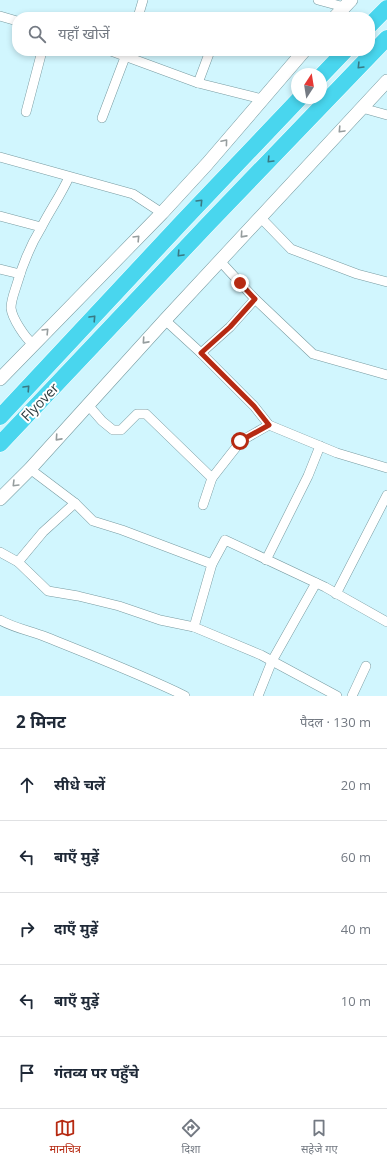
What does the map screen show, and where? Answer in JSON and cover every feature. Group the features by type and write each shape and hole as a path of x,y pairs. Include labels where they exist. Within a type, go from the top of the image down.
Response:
{"highway":[{"path":"375,20 387,8"},
{"name":"Flyover","path":"375,50 387,38"},
{"path":"327,70 340,56"},
{"name":"Flyover","path":"0,444 370,56"},
{"name":"Flyover","path":"0,417 183,220 294,104"}],"main road":[{"path":"0,379 162,213 207,164 300,56"},
{"path":"0,499 30,469 165,320 387,81"}],"street":[{"path":"139,12 143,0"},
{"path":"318,0 343,8"},
{"path":"0,16 12,20"},
{"path":"26,112 41,56"},
{"path":"102,118 125,56"},
{"path":"133,56 198,83 262,99"},
{"path":"198,83 208,56"},
{"path":"362,108 387,115"},
{"path":"0,157 133,194 162,213"},
{"path":"33,344 28,340 11,309 20,274 41,227 70,177"},
{"path":"0,216 41,227"},
{"path":"260,217 291,249 357,274 387,282"},
{"path":"220,261 255,299 313,354 387,375"},
{"path":"0,269 20,274"},
{"path":"201,353 230,327 255,299"},
{"path":"165,320 201,353 254,406 269,425 337,453 387,468"},
{"path":"88,405 102,421 113,430 121,430 137,414 146,414 212,478"},
{"path":"203,504 212,478 240,441 269,425"},
{"path":"266,560 308,476 320,446"},
{"path":"30,469 75,503 93,521 122,530 212,564"},
{"path":"336,594 387,495"},
{"path":"18,562 43,532 75,503"},
{"path":"194,627 212,564 225,540 316,583 387,622"},
{"path":"0,552 18,562 48,591 78,596 119,606 160,620 194,627 272,662 337,696"},
{"path":"258,696 272,662 316,583"},
{"path":"0,620 152,680 185,696"},
{"path":"352,696 366,666"}],"route":[{"path":"240,283 255,299 230,327 201,353 254,406 269,425 240,441"}]}
